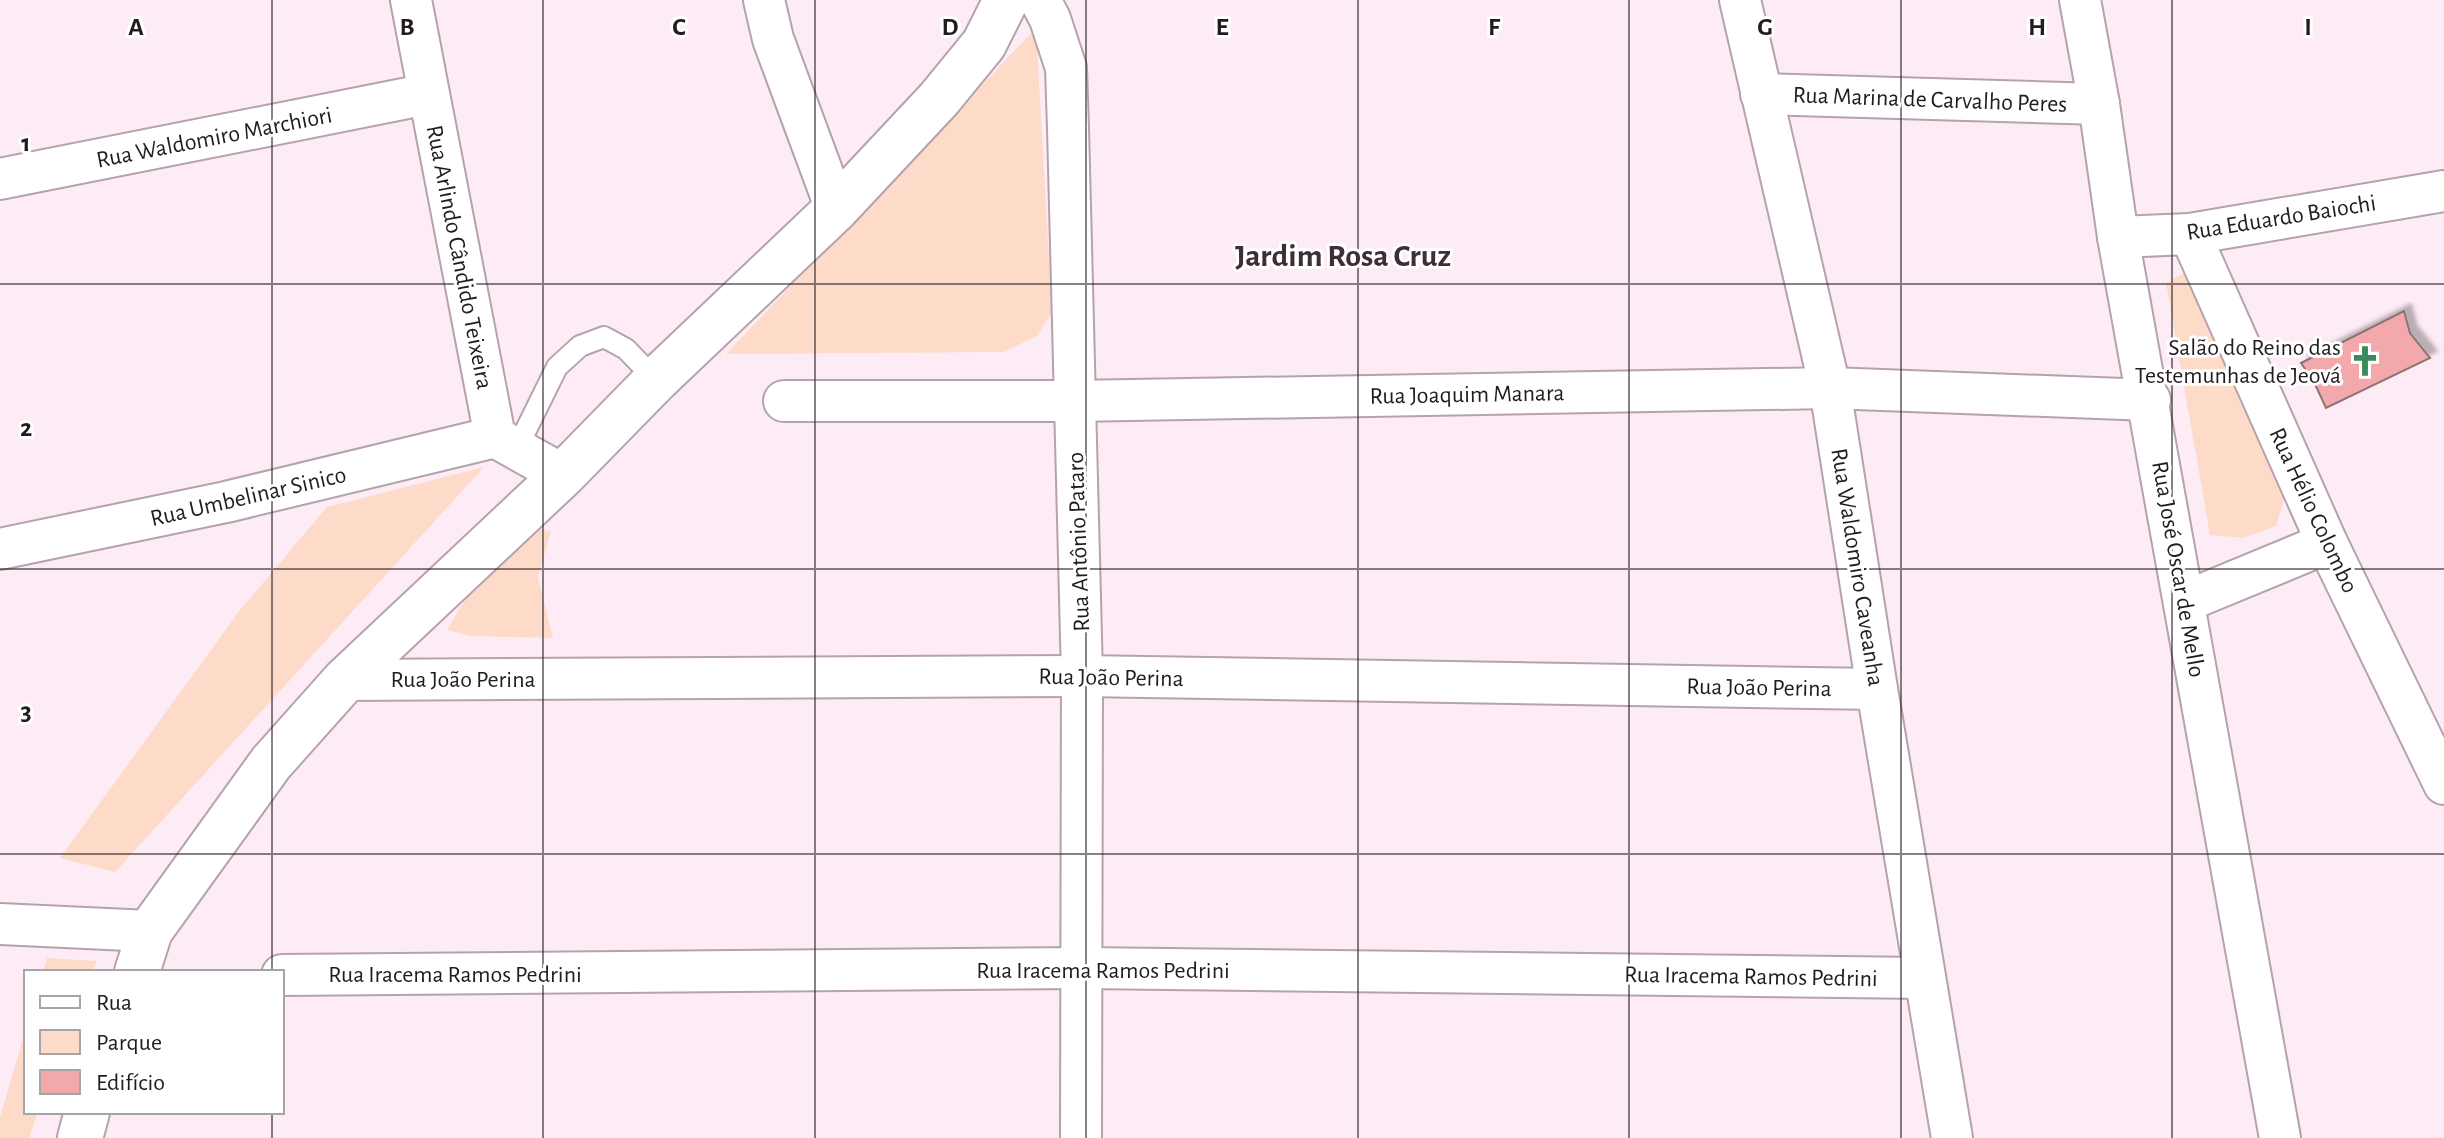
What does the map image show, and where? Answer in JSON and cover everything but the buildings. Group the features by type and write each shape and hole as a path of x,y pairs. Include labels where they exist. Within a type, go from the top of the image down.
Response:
{"street":[{"name":"Rua Arlindo Cândido Teixeira","path":"411,0 428,94 506,443"},
{"path":"764,0 773,39 836,209"},
{"path":"138,970 150,931 271,763 345,680 563,475 656,380 836,209 948,88 984,44 1006,0"},
{"name":"Rua Antônio Pataro","path":"1040,0 1050,19 1066,68 1082,676 1081,1138"},
{"name":"Rua Waldomiro Caveanha","path":"1740,0 1830,388 1952,1138"},
{"name":"Rua José Oscar de Mello","path":"2080,0 2118,237 2150,400 2280,1138"},
{"name":"Rua Waldomiro Marchiori","path":"0,179 428,94"},
{"name":"Rua Marina de Carvalho Peres","path":"1761,94 2099,104"},
{"name":"Rua Eduardo Baiochi","path":"2118,237 2190,234 2444,191"},
{"name":"Rua Hélio Colombo","path":"2190,234 2327,543 2444,784"},
{"name":"Rua Joaquim Manara","path":"784,401 1074,401 1830,388 2150,400"},
{"path":"506,443 563,475"},
{"name":"Rua Umbelinar Sinico","path":"0,549 506,443"},
{"path":"2184,602 2327,543"},
{"name":"Rua João Perina","path":"345,680 1082,676 1877,689"},
{"path":"0,924 150,931"},
{"name":"Rua Iracema Ramos Pedrini","path":"284,975 1083,968 1924,978"},
{"path":"80,1138 86,1114"}],"lane":[{"path":"506,443 557,367 580,346 604,337 626,349 656,380"}],"green space":[{"path":"1036,28 1052,312 1037,336 1003,352 726,354"},
{"path":"2193,268 2285,496 2276,526 2243,538 2210,535 2166,283"},
{"path":"484,467 115,872 60,858 240,610 327,507"},
{"path":"532,529 551,531 538,577 553,638 471,636 447,630 464,601"},
{"path":"47,958 97,961 93,970 44,970"},
{"path":"24,1036 24,1114 37,1114 29,1138 0,1138 0,1117"}],"place":[{"name":"Salão do Reino das Testemunhas de Jeová","path":"2365,361"}],"district":[{"name":"Jardim Rosa Cruz","path":"1343,255"}]}
